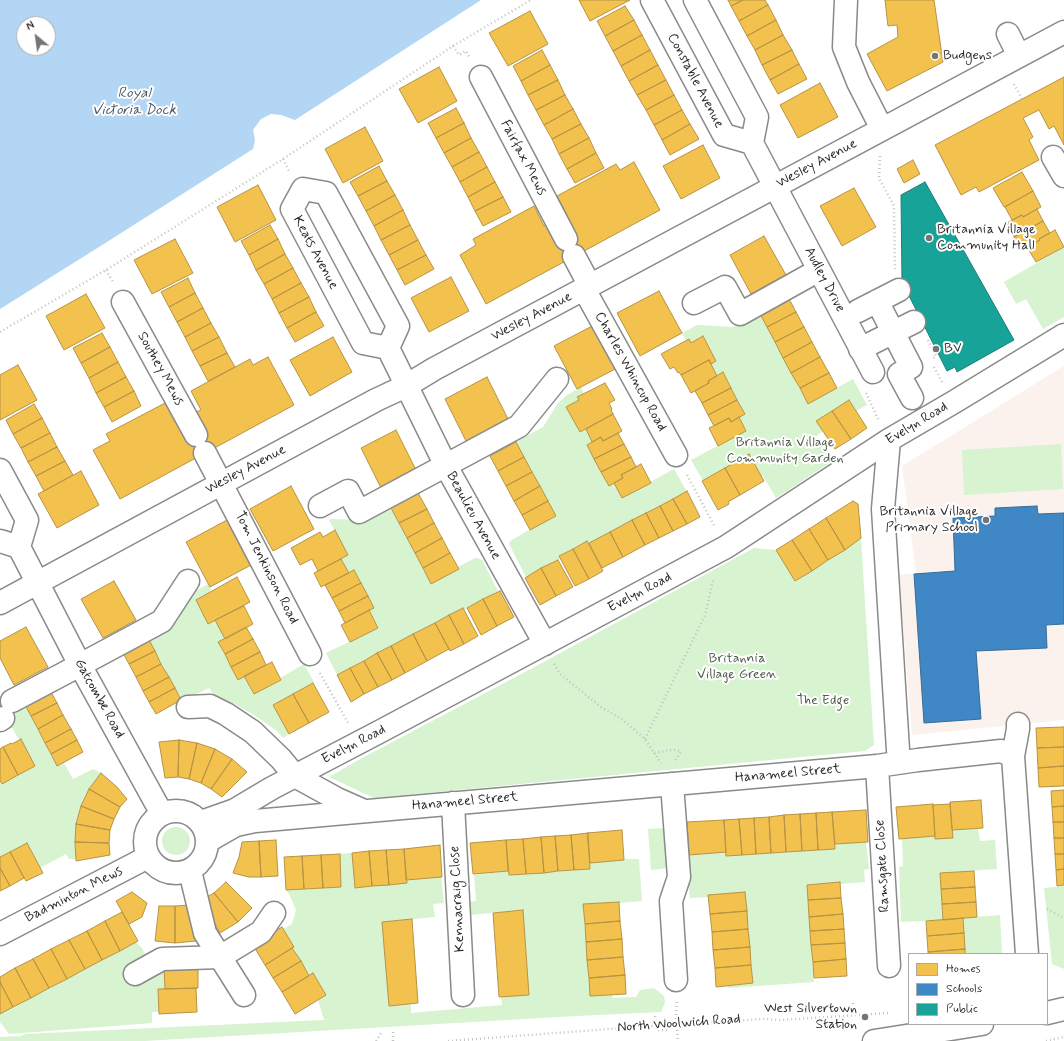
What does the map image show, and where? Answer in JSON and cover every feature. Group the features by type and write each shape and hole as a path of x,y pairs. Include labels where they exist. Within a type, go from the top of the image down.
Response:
{"street":[{"name":"Constable Avenue","path":"652,0 724,135 752,144"},
{"path":"695,0 757,117 752,144 775,187"},
{"path":"846,0 844,47 858,82 882,129"},
{"name":"Wesley Avenue","path":"0,603 38,584 376,400 406,386 434,369 1064,32"},
{"path":"1008,34 1019,56"},
{"name":"Fairfax Mews","path":"480,78 570,247 587,287"},
{"path":"1054,157 1064,176"},
{"name":"Audley Drive","path":"775,187 873,372"},
{"name":"Keats Avenue","path":"303,189 326,193 398,326 388,348 363,343 292,209 303,189"},
{"path":"694,303 725,287 740,314 819,270"},
{"name":"Charles Whincup Road","path":"587,287 676,456"},
{"path":"899,290 867,306 893,333 911,367 900,374 912,398"},
{"name":"Southey Mews","path":"123,302 222,483"},
{"path":"860,349 914,322"},
{"name":"Evelyn Road","path":"204,832 235,810 295,776 726,547 889,440 1064,335"},
{"path":"388,348 406,386"},
{"path":"320,506 348,491 359,512 446,466 519,426 557,379"},
{"name":"Beaulieu Avenue","path":"406,386 446,466 544,644"},
{"path":"889,440 883,509 898,750"},
{"path":"0,470 27,520 10,544"},
{"name":"Tom Jenkinson Road","path":"222,483 310,654"},
{"name":"Gatcombe Road","path":"10,544 38,584 80,665 162,814"},
{"path":"5,713 80,665 162,621 188,581"},
{"name":"Hanameel Street","path":"188,708 210,706 226,714 253,732 295,776 337,799 363,811"},
{"path":"1018,724 1013,756 1027,953"},
{"name":"Hanameel Street","path":"204,832 255,821 877,766 1001,751 1013,756"},
{"name":"Ramsgate Close","path":"877,766 889,966"},
{"path":"672,784 679,877 671,901 676,980"},
{"name":"Kennacraig Close","path":"453,803 462,995"},
{"path":"172,810 183,811 193,815 204,832 207,850 203,859 197,866 180,873 171,873 154,865 148,857 145,848 145,837 148,828 154,820 162,814 172,810"},
{"name":"Badminton Mews","path":"0,934 148,857"},
{"path":"190,870 205,933 244,995"},
{"path":"135,974 162,959 220,957 261,932 274,913"},
{"path":"1048,1013 1064,1009"},
{"path":"874,1041 976,1025"}],"path":[{"path":"0,332 106,270 270,167 454,46 532,0"},
{"path":"873,372 859,380 889,440"},
{"path":"676,456 726,547"},
{"path":"645,739 705,615 714,578"},
{"path":"544,644 560,674 601,707 623,720 645,739 659,761"},
{"path":"310,654 350,727"},
{"path":"654,753 670,750 677,750 681,752 675,760 670,772 672,784"},
{"path":"1045,908 1064,918"},
{"path":"853,1003 853,1012"},
{"name":"North Woolwich Road","path":"448,1041 764,1019 781,1020 888,1013 895,1016"},
{"path":"676,1015 678,1041"},
{"path":"655,1016 656,1024"},
{"path":"656,1028 656,1030 667,1030 668,1032"},
{"path":"392,1032 393,1041"},
{"path":"376,1041 381,1033"},
{"path":"1046,1041 1064,1038"}],"shaded area":[{"name":"Britannia Village Primary School","path":"1064,366 1064,720 912,735 899,575 916,573 902,466"}],"green space":[{"path":"1064,247 1064,317 1043,329 1026,299 1016,304 1004,282"},
{"name":"Britannia Village Community Garden","path":"759,312 808,404 853,379 867,405 856,411 849,400 816,421 823,431 815,437 831,462 776,498 763,476 703,481 691,460 746,431 739,417 745,414 723,373 717,376 711,364 716,361 703,336 691,343 686,341 682,333 697,325 733,327"},
{"path":"581,387 584,394 577,397 579,400 567,407 580,432 586,429 592,442 587,445 609,486 614,483 622,498 674,469 687,492 589,543 587,541 559,556 560,558 558,560 526,577 509,544 510,541 556,516 516,442 543,427 558,403 567,395"},
{"path":"1061,444 1063,489 964,495 962,450"},
{"path":"391,509 431,583 458,567 475,558 478,558 482,560 498,591 337,675 326,653 378,628 369,610 374,608 354,570 349,573 341,559 348,555 329,520 367,521"},
{"name":"Britannia Village Green","path":"861,538 874,745 865,751 374,798 329,777 754,548 776,550 796,581"},
{"path":"208,584 210,587 211,586 210,592 196,600 208,624 215,620 225,639 218,642 238,679 244,676 253,694 281,680 280,678 304,664 314,682 273,705 289,734 283,738 277,731 254,715 233,703 214,695 209,688 182,701 148,638 177,622 190,594"},
{"path":"25,705 57,766 64,763 73,779 93,769 101,773 89,789 81,806 76,824 75,859 69,859 66,854 40,868 27,843 0,857 0,784 35,766 5,715"},
{"path":"176,827 186,831 190,841 186,851 176,855 166,851 162,841 166,831"},
{"path":"665,828 668,868 651,870 648,829"},
{"path":"978,828 980,841 995,840 997,869 940,873 943,920 901,922 899,867 903,866 902,839 935,836 935,839 952,838 952,830"},
{"path":"866,842 869,869 864,870 865,882 840,884 840,882 807,885 814,982 729,988 726,986 753,983 745,892 690,898 685,854 690,855 726,852 726,856 835,848 835,844"},
{"path":"352,853 355,888 406,883 406,880 441,877 444,903 433,904 435,917 382,922 389,1006 411,1004 411,1013 502,1005 501,996 529,994 523,910 470,915 469,902 476,901 474,875 508,871 509,875 590,869 590,863 624,859 639,859 642,901 583,904 590,996 612,995 613,998 636,997 640,990 654,988 664,996 665,1002 661,1012 144,1041 0,1041 0,1037 22,1036 24,1034 324,1020 318,1000 326,994 313,973 309,976 292,948 283,929 292,924 296,910 286,890 341,887 340,854"},
{"path":"1064,886 1064,969 1052,964 1044,888"},
{"path":"1000,915 1002,953 965,953 963,918"},
{"path":"136,942 145,954 141,960 124,969 132,985 164,967 165,989 158,990 159,1012 152,1012 152,1023 9,1034 0,1022 0,1014"}],"water":[{"name":"Royal Victoria Dock","path":"0,0 481,0 295,120 281,115 271,114 261,119 253,130 255,140 253,149 0,309"}],"building: Homes":[{"path":"579,0 630,0 590,21"},
{"path":"728,0 743,0 731,6"},
{"path":"743,0 765,0 768,5 739,21 731,6"},
{"path":"885,0 934,0 943,62 887,91 867,54 898,37 897,25 888,26"},
{"path":"768,5 776,20 747,36 739,21"},
{"path":"625,6 634,20 605,36 597,21"},
{"path":"530,11 548,44 508,66 489,33"},
{"path":"634,20 642,35 613,51 605,36"},
{"path":"776,20 783,35 755,50 747,36"},
{"path":"642,35 650,50 621,66 613,51"},
{"path":"783,35 792,50 762,65 755,50"},
{"path":"542,50 550,65 521,81 513,66"},
{"path":"650,50 658,65 629,81 621,66"},
{"path":"792,50 799,64 770,80 762,65"},
{"path":"799,64 807,79 778,94 770,80"},
{"path":"550,65 558,80 528,95 521,81"},
{"path":"658,65 666,80 637,95 629,81"},
{"path":"439,67 457,101 418,123 399,89"},
{"path":"1064,77 1064,145 1054,126 1049,129 1039,110 1023,118 1033,137 1029,140 1039,160 979,192 976,187 961,195 935,145"},
{"path":"558,80 565,95 536,110 528,95"},
{"path":"666,80 674,95 646,110 637,95"},
{"path":"820,83 838,117 798,138 780,105"},
{"path":"565,95 573,109 544,125 536,110"},
{"path":"674,95 682,110 654,125 646,110"},
{"path":"456,108 464,123 436,138 428,123"},
{"path":"573,109 581,124 552,139 544,125"},
{"path":"682,110 690,124 662,140 654,125"},
{"path":"464,123 471,138 444,153 436,138"},
{"path":"581,124 589,138 559,154 552,139"},
{"path":"690,124 699,139 670,155 662,140"},
{"path":"365,127 383,161 343,183 325,149"},
{"path":"471,138 479,152 452,167 444,153"},
{"path":"589,138 596,153 567,169 559,154"},
{"path":"703,145 720,178 681,199 663,166"},
{"path":"479,152 487,167 460,182 452,167"},
{"path":"596,153 604,168 575,183 567,169"},
{"path":"913,160 920,174 904,183 897,169"},
{"path":"634,162 660,210 486,304 460,255 476,245 473,239 534,206 544,226 567,215 557,196 616,164 620,170"},
{"path":"379,166 387,181 358,196 350,182"},
{"path":"487,167 495,182 468,197 460,182"},
{"path":"1022,172 1033,191 1004,207 993,188"},
{"path":"387,181 395,195 366,211 358,196"},
{"path":"495,182 503,197 475,211 468,197"},
{"path":"258,185 276,220 235,242 217,207"},
{"path":"854,188 876,227 842,246 820,206"},
{"path":"1033,191 1041,207 1023,217 1022,215 1012,220 1005,207"},
{"path":"395,195 403,210 374,226 366,211"},
{"path":"503,197 511,212 483,226 475,211"},
{"path":"1037,209 1043,221 1014,237 1007,223 1022,215 1023,217"},
{"path":"403,210 410,225 381,240 374,226"},
{"path":"1043,221 1050,233 1021,250 1014,237"},
{"path":"270,225 278,239 249,255 241,241"},
{"path":"410,225 418,240 389,255 381,240"},
{"path":"1055,230 1064,247 1036,262 1027,247"},
{"path":"764,236 786,275 751,294 730,255"},
{"path":"175,239 193,273 152,294 134,260"},
{"path":"278,239 285,254 256,270 249,255"},
{"path":"418,240 426,255 397,270 389,255"},
{"path":"285,254 293,268 264,284 256,270"},
{"path":"426,255 434,269 405,285 397,270"},
{"path":"293,268 301,283 272,299 264,284"},
{"path":"451,277 469,311 429,332 411,298"},
{"path":"188,278 195,293 169,307 161,292"},
{"path":"301,283 309,297 279,313 272,299"},
{"path":"659,291 682,333 640,356 617,313"},
{"path":"195,293 203,308 177,322 169,307"},
{"path":"86,294 105,328 64,350 46,316"},
{"path":"309,297 316,312 287,328 279,313"},
{"path":"788,297 796,312 767,327 759,312"},
{"path":"203,308 211,323 185,337 177,322"},
{"path":"316,312 324,326 295,342 287,328"},
{"path":"796,312 804,327 775,342 767,327"},
{"path":"211,323 219,337 192,351 185,337"},
{"path":"596,324 619,367 577,389 554,346"},
{"path":"804,327 812,342 783,358 775,342"},
{"path":"102,333 110,347 81,363 73,348"},
{"path":"703,336 716,361 711,364 709,360 681,375 674,367 670,369 661,354 689,339 691,343"},
{"path":"219,337 227,353 200,366 192,351"},
{"path":"333,337 352,372 310,396 290,360"},
{"path":"812,342 820,357 791,373 783,358"},
{"path":"110,347 118,362 89,378 81,363"},
{"path":"227,353 235,367 208,381 200,366"},
{"path":"268,357 294,405 120,499 93,450 110,441 106,434 167,402 196,435 206,430 196,412 201,410 191,391 250,359 253,365"},
{"path":"820,357 829,373 800,388 791,373"},
{"path":"709,360 717,376 708,381 709,383 691,393 681,375"},
{"path":"118,362 126,377 96,393 89,378"},
{"path":"18,365 37,400 0,420 0,375"},
{"path":"723,372 731,388 702,403 695,391 709,383 708,381"},
{"path":"829,373 837,388 808,404 800,388"},
{"path":"126,377 134,391 104,407 96,393"},
{"path":"487,377 510,423 468,445 445,399"},
{"path":"605,383 615,400 609,403 613,414 580,432 566,407 579,400 577,397"},
{"path":"731,388 737,400 708,415 702,403"},
{"path":"134,391 141,406 112,422 104,407"},
{"path":"737,400 745,414 731,422 729,418 714,426 708,415"},
{"path":"849,400 867,428 851,439 832,411"},
{"path":"34,404 42,418 13,434 6,420"},
{"path":"832,411 851,439 835,449 816,421"},
{"path":"613,414 622,431 603,441 601,437 592,442 586,429"},
{"path":"739,417 746,431 718,446 709,428 729,418 731,422"},
{"path":"42,418 50,433 21,448 13,434"},
{"path":"396,430 417,472 382,490 361,448"},
{"path":"50,433 57,447 28,462 21,448"},
{"path":"618,433 624,444 594,459 587,445 601,437 603,441"},
{"path":"516,442 524,457 498,471 490,456"},
{"path":"624,444 631,457 601,472 594,459"},
{"path":"57,447 65,461 36,476 28,462"},
{"path":"749,454 764,481 740,495 725,468"},
{"path":"524,457 532,472 506,486 498,471"},
{"path":"631,457 636,467 621,475 623,478 609,486 601,472"},
{"path":"65,461 73,475 44,491 36,476"},
{"path":"641,464 651,483 622,498 614,483 623,478 621,475"},
{"path":"725,468 740,495 728,502 729,504 718,510 702,481"},
{"path":"81,471 99,505 57,528 38,494"},
{"path":"532,472 540,486 514,501 506,486"},
{"path":"291,486 314,529 273,551 250,509"},
{"path":"540,486 548,501 522,515 514,501"},
{"path":"687,491 700,517 687,524 673,499"},
{"path":"418,493 427,509 399,523 391,508"},
{"path":"673,499 687,524 673,531 660,506"},
{"path":"548,501 556,516 530,530 522,515"},
{"path":"853,501 858,504 861,538 845,550 826,518"},
{"path":"660,506 673,531 659,538 646,513"},
{"path":"427,509 434,523 407,538 399,523"},
{"path":"646,513 659,538 645,545 632,520"},
{"path":"826,518 845,550 828,560 809,529"},
{"path":"227,520 251,565 210,587 186,542"},
{"path":"632,520 645,545 623,557 610,532"},
{"path":"434,523 442,538 415,553 407,538"},
{"path":"809,529 828,560 812,571 792,540"},
{"path":"335,530 348,555 318,571 312,559 300,565 291,548 320,532 323,537"},
{"path":"610,532 623,557 602,568 589,543"},
{"path":"442,538 450,553 423,568 415,553"},
{"path":"792,540 812,571 795,581 776,550"},
{"path":"587,541 603,571 589,579 573,549"},
{"path":"573,549 589,579 575,586 559,556"},
{"path":"450,553 459,569 431,584 423,568"},
{"path":"341,559 349,573 321,587 314,573"},
{"path":"558,560 573,587 556,596 541,568"},
{"path":"541,568 556,596 540,605 525,578"},
{"path":"354,570 361,583 332,598 325,585"},
{"path":"237,577 250,602 208,624 196,600"},
{"path":"114,581 136,620 103,638 81,599"},
{"path":"361,583 368,596 339,611 332,598"},
{"path":"500,591 514,617 497,626 483,599"},
{"path":"368,596 374,608 345,623 339,611"},
{"path":"483,599 497,626 481,635 467,608"},
{"path":"244,606 253,624 225,639 215,620"},
{"path":"463,608 478,636 464,644 449,615"},
{"path":"369,610 378,628 350,642 341,625"},
{"path":"449,615 464,644 450,651 435,623"},
{"path":"435,623 449,649 427,661 413,634"},
{"path":"26,627 48,667 14,685 0,658 0,641"},
{"path":"246,627 253,639 225,654 218,642"},
{"path":"413,634 427,661 405,673 391,646"},
{"path":"148,638 155,651 129,664 122,651"},
{"path":"253,639 260,652 231,667 225,654"},
{"path":"391,646 405,673 392,680 377,653"},
{"path":"155,651 161,664 136,677 129,664"},
{"path":"260,652 266,665 238,680 231,667"},
{"path":"377,653 392,680 378,687 364,661"},
{"path":"364,661 378,687 364,694 350,668"},
{"path":"272,662 281,680 254,694 244,676"},
{"path":"161,664 169,677 143,691 136,677"},
{"path":"350,668 364,694 351,702 337,675"},
{"path":"169,677 175,688 149,702 143,691"},
{"path":"313,683 329,712 309,723 293,694"},
{"path":"175,688 181,700 156,714 149,702"},
{"path":"50,690 57,703 31,716 24,703"},
{"path":"293,694 309,723 289,734 273,705"},
{"path":"57,703 63,715 38,729 31,716"},
{"path":"63,715 71,729 45,743 38,729"},
{"path":"1064,727 1064,747 1037,748 1036,728"},
{"path":"71,729 77,740 51,754 45,743"},
{"path":"21,739 35,766 18,775 3,747"},
{"path":"77,740 83,752 57,766 51,754"},
{"path":"179,740 197,743 189,779 178,777"},
{"path":"179,740 178,777 165,778 159,742"},
{"path":"197,743 215,749 201,783 189,779"},
{"path":"3,747 18,775 2,784 0,781 0,749"},
{"path":"1064,747 1064,766 1038,768 1037,748"},
{"path":"215,749 232,759 211,789 201,783"},
{"path":"232,759 247,772 222,797 211,789"},
{"path":"1064,766 1064,786 1039,787 1038,768"},
{"path":"101,773 117,787 127,799 120,807 89,789"},
{"path":"89,789 120,807 114,819 81,806"},
{"path":"1064,790 1064,806 1052,807 1051,791"},
{"path":"981,800 983,828 952,830 950,802"},
{"path":"933,804 935,836 899,839 896,807"},
{"path":"950,804 953,838 935,839 933,805"},
{"path":"81,806 114,819 110,830 76,824"},
{"path":"1064,806 1064,822 1053,822 1052,807"},
{"path":"866,810 868,842 835,844 832,812"},
{"path":"832,812 835,849 818,850 816,813"},
{"path":"816,813 818,850 802,851 800,814"},
{"path":"800,814 802,851 786,852 784,815"},
{"path":"784,815 786,852 771,853 769,817"},
{"path":"769,817 771,853 756,854 754,818"},
{"path":"754,818 756,854 742,855 739,819"},
{"path":"739,819 742,855 726,856 724,820"},
{"path":"724,820 726,852 689,855 687,822"},
{"path":"1053,822 1064,822 1064,838 1054,838"},
{"path":"76,824 110,830 109,843 75,842"},
{"path":"622,830 624,860 590,863 587,833"},
{"path":"588,833 590,869 574,870 571,835"},
{"path":"571,835 574,870 558,871 555,836"},
{"path":"555,836 558,871 544,873 541,837"},
{"path":"541,837 544,873 526,874 523,839"},
{"path":"1054,838 1064,838 1064,854 1055,854"},
{"path":"523,839 526,874 509,875 506,840"},
{"path":"276,840 278,876 261,877 259,841"},
{"path":"506,840 508,871 473,874 470,843"},
{"path":"259,841 261,877 249,877 233,873 239,857 242,842"},
{"path":"75,842 109,843 110,855 76,861"},
{"path":"27,843 43,873 26,881 10,852"},
{"path":"440,845 442,877 406,880 404,849"},
{"path":"404,849 407,883 389,885 386,850"},
{"path":"386,850 389,885 372,886 369,851"},
{"path":"369,851 372,886 355,888 352,853"},
{"path":"10,852 24,878 10,886 0,868 0,857"},
{"path":"340,854 341,887 323,888 321,855"},
{"path":"1055,854 1064,854 1064,869 1056,870"},
{"path":"321,855 323,888 304,889 302,856"},
{"path":"302,856 304,889 286,890 284,857"},
{"path":"0,868 10,886 0,891"},
{"path":"1064,869 1064,885 1057,886 1056,870"},
{"path":"974,871 975,887 941,889 940,873"},
{"path":"226,882 252,908 238,922 214,893"},
{"path":"840,882 841,898 808,900 807,885"},
{"path":"975,887 976,902 942,904 941,889"},
{"path":"132,892 147,903 142,917 129,924 116,901"},
{"path":"745,892 747,911 710,914 708,895"},
{"path":"214,893 238,922 220,933 202,900"},
{"path":"841,898 843,914 809,917 808,900"},
{"path":"619,902 620,921 585,924 583,904"},
{"path":"976,902 977,917 943,920 942,904"},
{"path":"190,905 196,941 175,943 175,906"},
{"path":"159,906 175,906 175,943 155,941"},
{"path":"523,910 529,995 499,997 493,913"},
{"path":"747,911 748,929 712,932 710,914"},
{"path":"122,912 138,941 120,951 105,921"},
{"path":"843,914 844,929 810,931 809,917"},
{"path":"963,918 964,933 927,936 926,921"},
{"path":"412,919 418,1003 389,1006 382,922"},
{"path":"105,921 120,951 102,960 87,931"},
{"path":"620,921 622,939 586,942 585,924"},
{"path":"282,927 294,947 265,965 253,945"},
{"path":"748,929 750,947 713,950 712,932"},
{"path":"844,929 845,943 811,945 810,931"},
{"path":"87,931 102,960 85,969 69,940"},
{"path":"964,933 965,949 928,952 927,936"},
{"path":"622,939 623,957 587,960 586,942"},
{"path":"69,940 85,969 67,979 51,949"},
{"path":"845,943 846,959 813,962 811,945"},
{"path":"750,947 751,965 715,968 713,950"},
{"path":"292,948 301,961 273,978 265,965"},
{"path":"51,949 67,979 49,988 33,959"},
{"path":"965,949 965,953 928,952"},
{"path":"623,957 625,975 589,978 587,960"},
{"path":"33,959 49,988 31,998 15,968"},
{"path":"846,959 847,976 814,978 813,962"},
{"path":"301,961 309,976 282,992 273,978"},
{"path":"751,965 753,983 716,987 715,968"},
{"path":"198,966 198,988 165,989 164,967"},
{"path":"15,968 31,998 13,1007 0,982 0,977"},
{"path":"313,973 326,995 295,1014 282,992"},
{"path":"625,975 626,994 590,996 589,978"},
{"path":"0,982 13,1007 0,1014"},
{"path":"196,988 197,1012 159,1014 158,989"}],"building: Schools":[{"path":"1037,506 1038,514 1064,513 1064,624 1046,625 1047,648 976,651 981,719 924,723 914,574 955,571 953,518 995,516 995,508"}],"building: Public":[{"name":"Britannia Village Community Hall","path":"925,182 1014,340 957,372 955,367 947,371 902,282 901,195"}],"place":[{"name":"Budgens","path":"935,56"},
{"name":"Britannia Village Community Hall","path":"929,238"},
{"name":"BV","path":"936,349"},
{"name":"Britannia Village Primary School","path":"986,520"},
{"name":"West Silvertown Station","path":"865,1017"}],"park label":[{"name":"The Edge","path":"823,701"}]}
